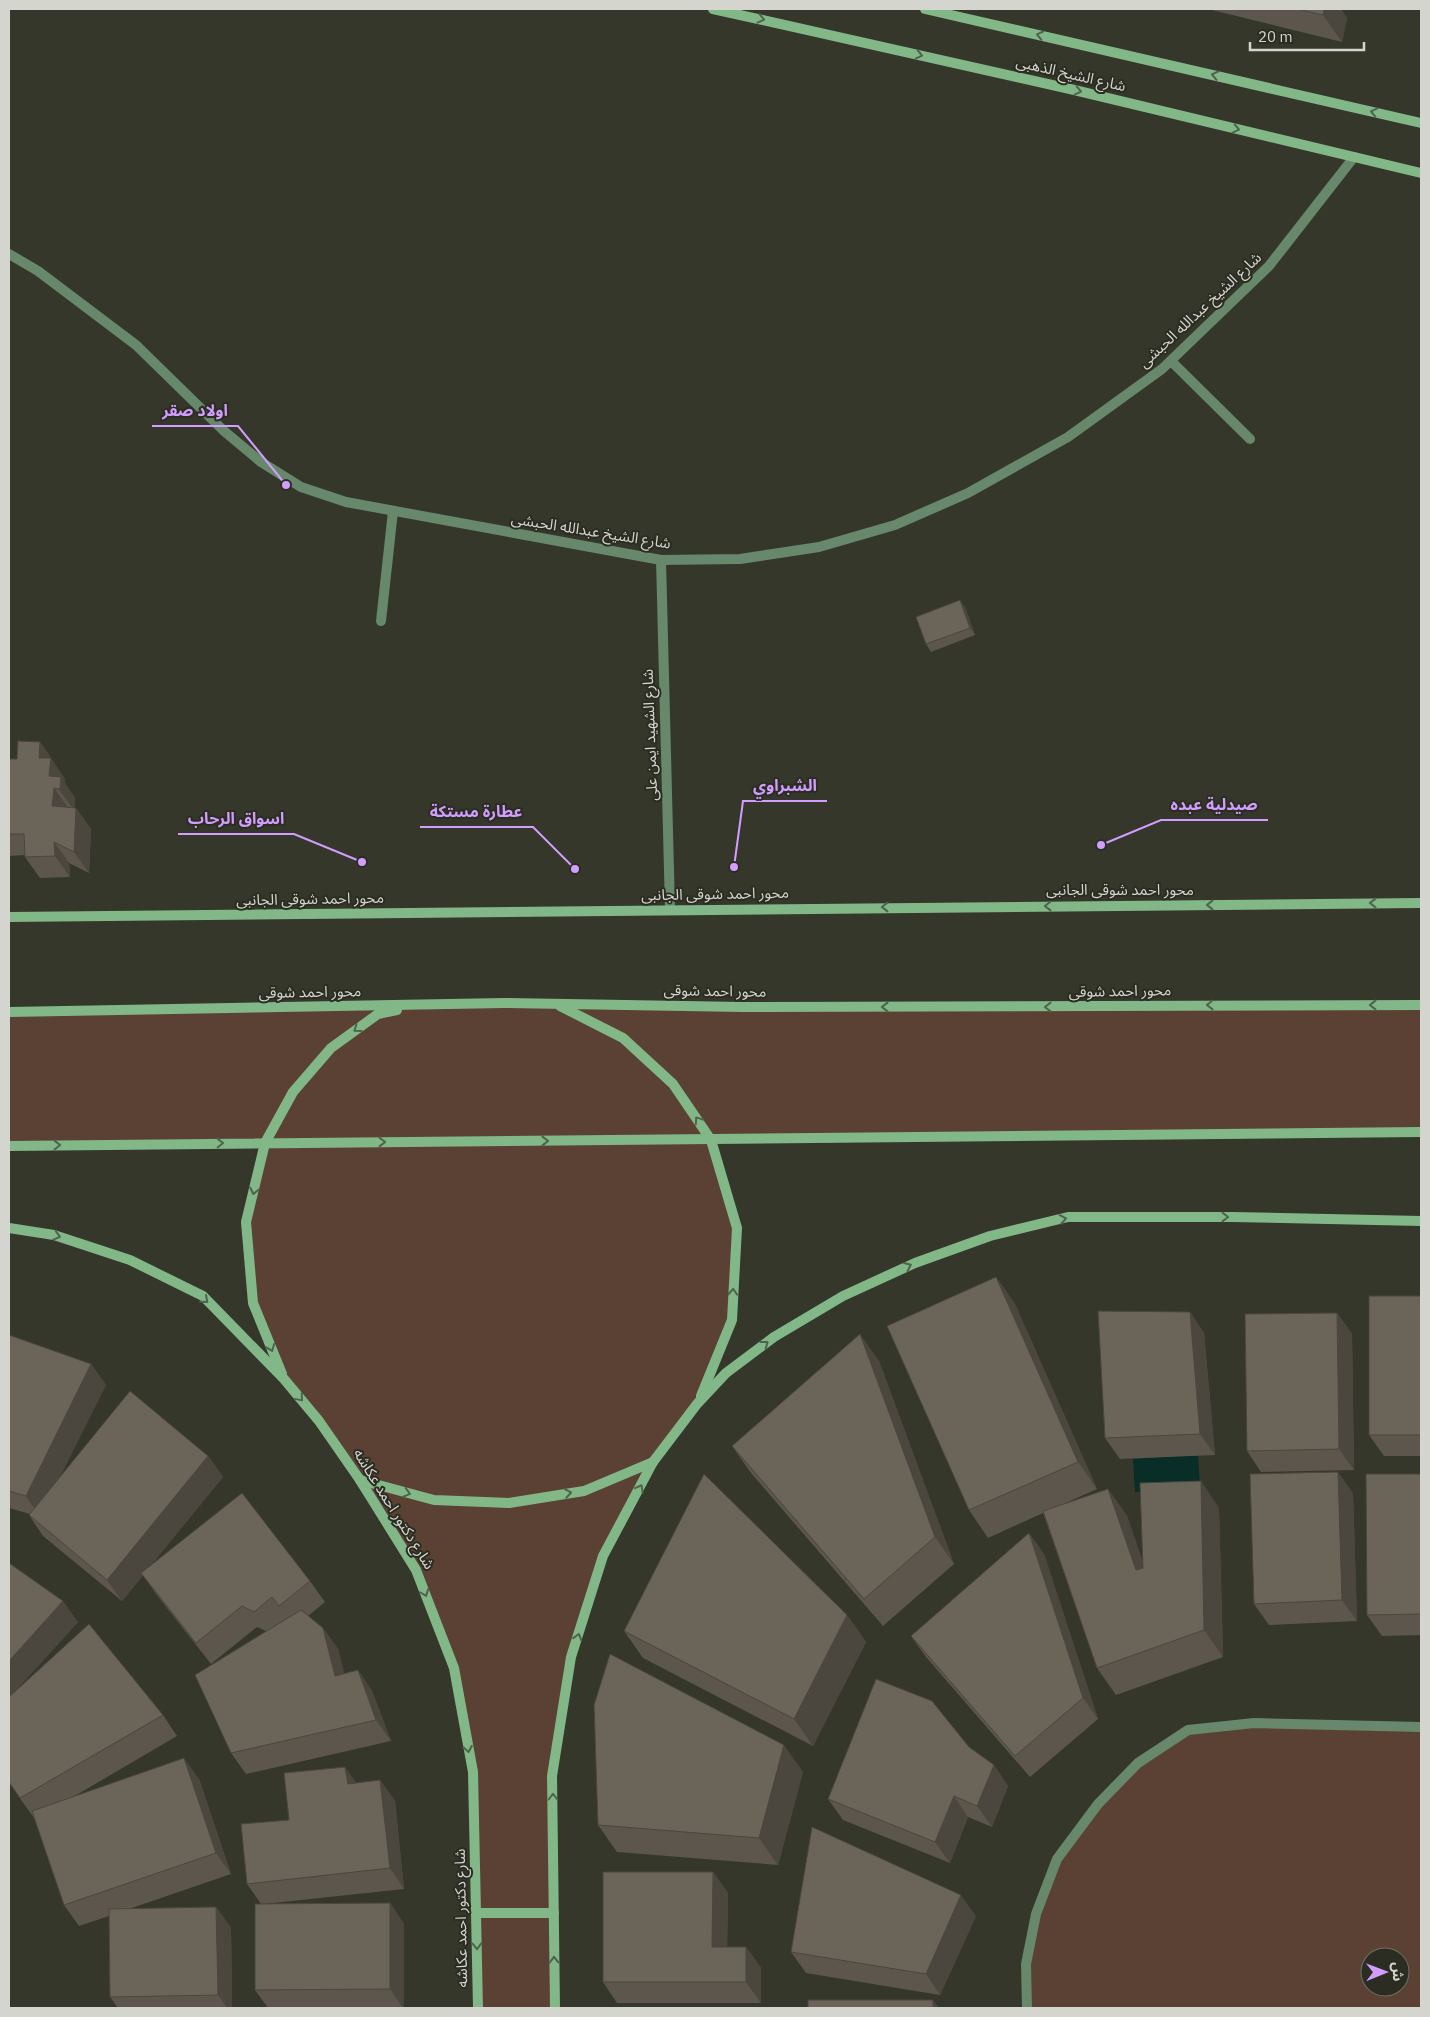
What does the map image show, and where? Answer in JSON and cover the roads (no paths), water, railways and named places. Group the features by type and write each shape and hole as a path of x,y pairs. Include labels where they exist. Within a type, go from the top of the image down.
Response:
{"street":[{"name":"شارع الشيخ الذهبى","path":"713,9 1070,89 1421,173"},
{"name":"شارع الشيخ الذهبى","path":"925,9 1421,123"},
{"name":"شارع الشيخ عبدالله الحبشى","path":"9,254 38,271 136,345 224,431 261,462 301,487 346,502 660,560 740,559 819,547 895,525 968,493 1068,437 1171,361 1269,266 1354,157"},
{"path":"1171,361 1250,439"},
{"path":"382,622 393,511"},
{"name":"شارع الشهيد ايمن على","path":"660,560 670,909"},
{"name":"محور احمد شوقى الجانبى","path":"9,917 1421,903"},
{"path":"504,1003 563,1006 623,1038 674,1084 711,1140 737,1228 732,1320 697,1404"},
{"name":"محور احمد شوقى","path":"9,1012 504,1003 742,1007 1421,1005"},
{"path":"284,1379 253,1303 246,1222 265,1143 293,1092 331,1048 378,1014 417,1005"},
{"path":"9,1146 1421,1132"},
{"path":"555,2008 552,1776 571,1657 603,1556 653,1462 697,1404 726,1373 774,1337 842,1296 915,1263 990,1236 1068,1218 1232,1217 1421,1221"},
{"name":"شارع دكتور احمد عكاشه","path":"9,1228 54,1235 130,1260 202,1296 284,1379 319,1421 360,1480 416,1570 454,1668 472,1772 478,2008"},
{"path":"360,1480 434,1500 509,1503 584,1490 653,1462"},
{"path":"1027,2008 1026,1964 1034,1922 1057,1859 1098,1804 1138,1762 1188,1730 1254,1723 1421,1727"},
{"path":"477,1913 554,1913"}],"water":[{"path":"1198,1455 1200,1487 1135,1492 1133,1459"}],"place":[{"name":"اولاد صقر","path":"286,485"},
{"name":"صيدلية عبده","path":"1101,845"},
{"name":"اسواق الرحاب","path":"362,862"},
{"name":"الشبراوي","path":"734,867"},
{"name":"عطارة مستكة","path":"575,869"}]}
